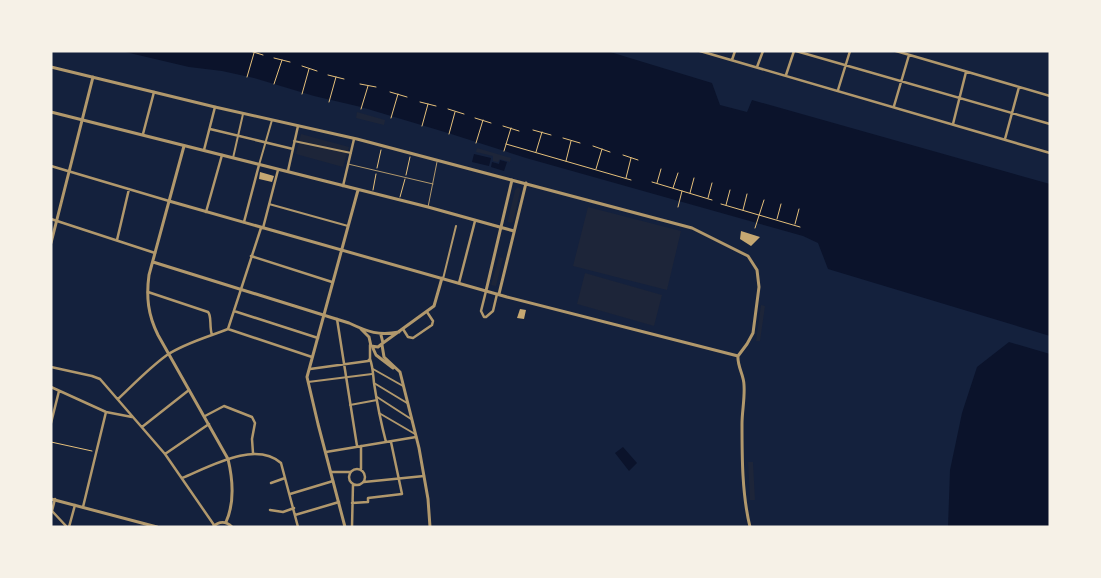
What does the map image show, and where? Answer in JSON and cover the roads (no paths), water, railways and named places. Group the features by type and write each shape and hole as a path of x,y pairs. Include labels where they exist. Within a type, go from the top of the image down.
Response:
{"street":[{"path":"700,51 1050,152"},
{"path":"732,60 735,51"},
{"path":"758,67 763,51"},
{"path":"786,76 795,51 1050,124"},
{"path":"838,90 850,51"},
{"path":"896,51 1050,96"},
{"path":"894,106 909,55"},
{"path":"51,67 438,160 692,228 748,256 757,270 759,287 753,333 738,356 738,362 743,375 744,385 742,422 743,468 750,527"},
{"path":"953,124 966,72"},
{"path":"51,242 93,77"},
{"path":"1004,139 1019,87"},
{"path":"143,134 154,91"},
{"path":"204,150 215,107"},
{"path":"51,112 428,207 514,231"},
{"path":"233,158 244,114"},
{"path":"244,222 272,120"},
{"path":"287,173 298,126"},
{"path":"210,129 292,149"},
{"path":"343,186 354,139"},
{"path":"294,140 351,153"},
{"path":"184,146 146,291 151,320 168,354 228,459 232,477 232,496 229,516 226,522"},
{"path":"206,212 222,155"},
{"path":"51,166 129,190 486,291 738,356"},
{"path":"228,329 262,228 278,170"},
{"path":"512,180 481,311 486,318 493,311 526,183"},
{"path":"117,240 129,190"},
{"path":"345,527 308,382 332,282 358,190"},
{"path":"269,204 348,226"},
{"path":"51,219 155,253"},
{"path":"459,283 475,221"},
{"path":"371,345 376,348 434,306 456,226"},
{"path":"252,256 332,282"},
{"path":"153,262 381,335 401,331"},
{"path":"146,291 208,312 211,317 209,328 212,335"},
{"path":"234,311 318,338"},
{"path":"401,331 412,338 432,325 433,321 427,312"},
{"path":"336,320 342,364 359,446 361,469 366,480 364,482"},
{"path":"118,399 168,354 228,329 313,357"},
{"path":"361,329 370,337 370,359 386,442"},
{"path":"370,337 375,333"},
{"path":"381,335 384,357 400,372 424,476 430,527"},
{"path":"371,345 376,355 400,372"},
{"path":"310,369 368,361 370,359"},
{"path":"51,368 97,377 165,454 214,526 220,522 226,522 232,527"},
{"path":"373,369 403,386"},
{"path":"308,382 374,374"},
{"path":"374,383 407,403"},
{"path":"51,387 106,412 134,418"},
{"path":"142,427 189,390"},
{"path":"51,423 60,391"},
{"path":"350,405 377,399 411,419"},
{"path":"205,416 224,406 252,417 255,423 252,439 253,453"},
{"path":"83,506 106,412"},
{"path":"379,413 416,436"},
{"path":"165,454 209,424"},
{"path":"326,452 416,436"},
{"path":"352,503 368,502 368,498 402,494 390,442"},
{"path":"182,478 228,459 253,453 275,457 281,463 298,527"},
{"path":"331,472 350,472 351,470 361,469"},
{"path":"350,472 351,483 353,484 352,527"},
{"path":"353,484 355,486 364,482 424,476"},
{"path":"271,483 285,478"},
{"path":"290,494 333,481"},
{"path":"75,505 68,527 52,511 53,499 83,506 140,525 156,527"},
{"path":"296,515 339,502"},
{"path":"270,510 283,512 294,508"}],"lane":[{"path":"428,207 438,160"},
{"path":"348,164 433,184"}]}
